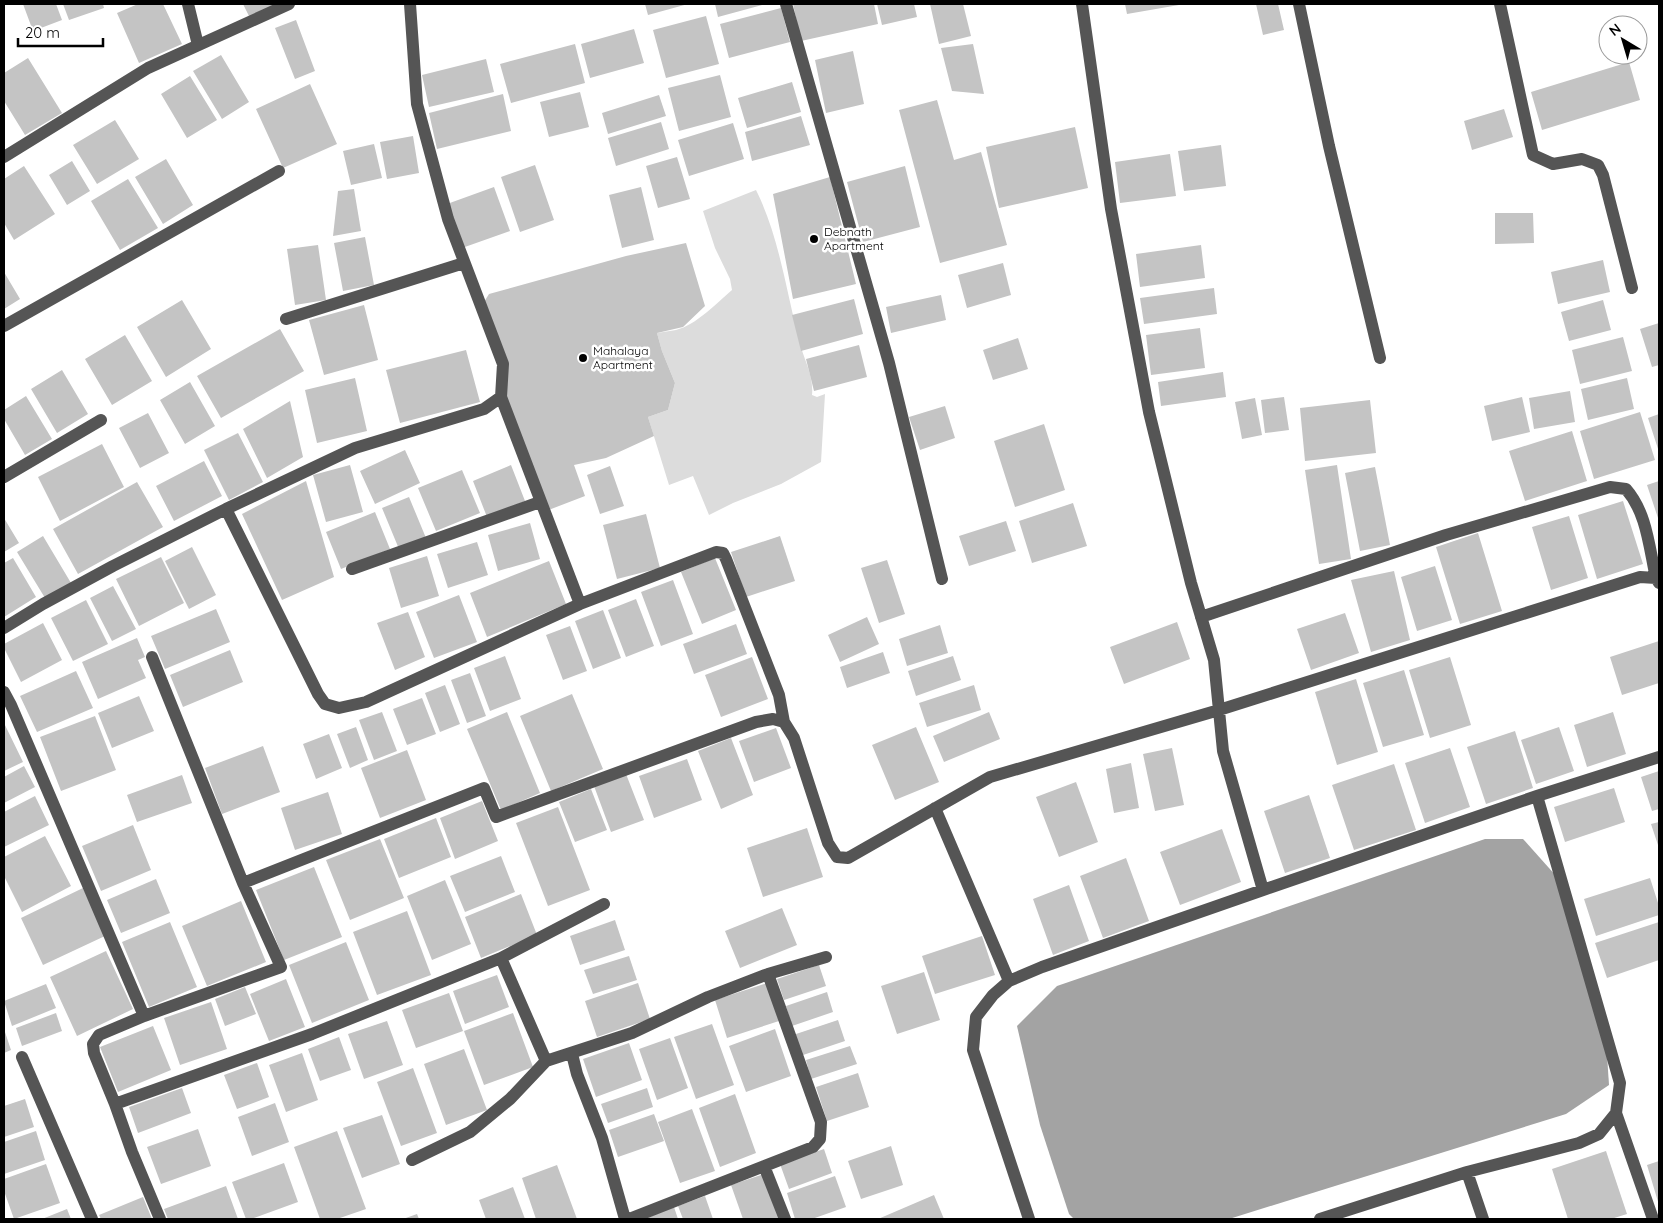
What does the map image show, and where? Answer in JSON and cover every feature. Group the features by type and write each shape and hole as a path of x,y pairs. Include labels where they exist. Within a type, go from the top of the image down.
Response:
{"street":[{"path":"188,4 198,45"},
{"path":"4,156 148,68 289,4"},
{"path":"410,4 416,104 448,219 503,364 500,397 580,604"},
{"path":"786,4 889,363 942,579"},
{"path":"1082,4 1111,209 1148,403 1191,583 1214,660 1223,751 1263,890"},
{"path":"1299,4 1328,146 1380,358"},
{"path":"1500,4 1533,155 1553,164 1582,159 1598,165 1603,175 1632,288"},
{"path":"4,326 279,171"},
{"path":"286,319 464,263"},
{"path":"4,628 43,604 104,571 355,448 484,409 500,397"},
{"path":"4,477 101,420"},
{"path":"226,510 318,694 325,704 339,708 366,702 580,604 716,552 723,553 779,695 784,722 794,738 828,843 837,857 848,858 990,776 1219,710 1640,577 1657,580 1643,516 1635,500 1626,489 1610,487 1446,535 1202,617"},
{"path":"352,568 540,502"},
{"path":"152,657 243,883 281,967 144,1016 99,1035 93,1044 94,1053 160,1219"},
{"path":"4,692 144,1016"},
{"path":"243,883 484,788 496,817 756,722 772,719 784,722"},
{"path":"1029,1219 973,1050 976,1017 993,995 1009,981 1042,967 1263,890 1537,796 1659,757"},
{"path":"1537,796 1620,1083 1616,1113 1653,1219"},
{"path":"936,808 1009,981"},
{"path":"115,1104 312,1034 501,958 604,904"},
{"path":"412,1160 470,1132 510,1099 546,1061 632,1033 708,997 768,974 826,957"},
{"path":"501,958 546,1061"},
{"path":"629,1219 813,1147 820,1139 820,1122 768,974"},
{"path":"572,1054 577,1074 602,1138 625,1219"},
{"path":"22,1058 92,1219"},
{"path":"1320,1219 1338,1216 1467,1172 1579,1143 1599,1134 1616,1113"},
{"path":"764,1166 785,1219"},
{"path":"1467,1172 1483,1219"}],"shaded area":[{"path":"756,190 771,226 776,244 799,340 810,374 812,395 817,397 825,394 821,462 781,484 733,503 709,515 693,476 669,485 648,417 668,410 675,383 657,333 676,330 691,323 706,313 732,290 730,279 715,248 703,211"},
{"path":"1485,839 1523,839 1557,877 1607,1055 1609,1085 1566,1114 1229,1219 1074,1219 1069,1214 1040,1125 1017,1026 1057,986"}],"building":[{"path":"23,4 56,4 62,20 33,31"},
{"path":"63,4 103,4 104,8 69,20"},
{"path":"138,4 163,4 182,44 139,63 117,13"},
{"path":"243,4 279,4 250,18"},
{"path":"645,4 688,4 648,15"},
{"path":"715,4 766,4 718,17"},
{"path":"793,4 874,4 878,24 801,41"},
{"path":"877,4 914,4 917,17 882,25"},
{"path":"930,4 963,4 971,36 939,44"},
{"path":"1125,4 1178,4 1179,5 1127,14"},
{"path":"1256,4 1278,4 1284,30 1263,35"},
{"path":"781,8 790,42 729,58 720,24"},
{"path":"706,16 719,64 666,78 653,30"},
{"path":"296,20 315,71 295,79 275,28"},
{"path":"634,29 644,63 590,78 581,44"},
{"path":"575,44 585,83 511,103 500,64"},
{"path":"973,44 984,94 952,91 941,48"},
{"path":"853,51 864,104 826,113 815,60"},
{"path":"221,55 249,102 222,119 193,71"},
{"path":"28,58 62,113 25,135 4,101 4,73"},
{"path":"486,59 494,92 429,107 422,75"},
{"path":"1619,65 1630,65 1640,100 1542,130 1531,92"},
{"path":"720,75 731,117 679,131 668,88"},
{"path":"190,76 217,120 187,138 161,94"},
{"path":"792,82 801,112 747,128 738,98"},
{"path":"310,84 337,144 283,168 256,109"},
{"path":"580,92 589,127 549,137 540,102"},
{"path":"503,94 511,131 437,149 429,113"},
{"path":"659,95 666,116 608,134 602,113"},
{"path":"937,100 954,160 981,152 1007,245 940,263 899,110"},
{"path":"1504,109 1513,137 1472,150 1464,121"},
{"path":"801,116 810,145 752,161 745,132"},
{"path":"115,120 139,159 97,184 73,145"},
{"path":"661,122 669,149 616,166 608,138"},
{"path":"733,123 744,159 689,176 678,140"},
{"path":"1075,127 1088,188 999,208 986,147"},
{"path":"413,136 419,173 387,179 380,142"},
{"path":"374,144 382,178 351,185 343,151"},
{"path":"1221,145 1226,186 1184,191 1178,151"},
{"path":"1170,154 1176,196 1120,203 1115,162"},
{"path":"677,157 690,199 658,208 646,166"},
{"path":"166,159 193,205 163,224 135,177"},
{"path":"72,161 90,191 67,205 49,175"},
{"path":"535,165 554,220 520,232 501,177"},
{"path":"24,166 55,214 14,240 4,223 4,179"},
{"path":"905,166 920,227 863,242 847,182"},
{"name":"Debnath Apartment","path":"830,177 856,284 793,299 773,194"},
{"path":"128,179 158,228 120,250 91,201"},
{"path":"494,187 510,231 462,248 447,204"},
{"path":"641,187 654,240 622,248 609,195"},
{"path":"354,189 361,231 333,236 338,191"},
{"path":"1495,213 1533,213 1534,243 1495,244"},
{"path":"365,237 374,285 343,291 334,243"},
{"name":"Mahalaya Apartment","path":"686,243 705,306 683,327 657,333 675,383 668,410 648,417 654,436 606,458 574,465 585,496 546,511 501,397 503,364 484,302 489,294 626,256"},
{"path":"318,245 326,300 295,305 287,249"},
{"path":"1201,245 1205,278 1140,287 1136,254"},
{"path":"1603,260 1610,292 1558,304 1551,272"},
{"path":"1003,263 1011,295 967,308 958,275"},
{"path":"4,272 20,299 4,309"},
{"path":"1214,288 1217,314 1144,324 1140,298"},
{"path":"941,295 946,320 891,333 886,307"},
{"path":"854,299 863,334 801,351 792,315"},
{"path":"182,300 211,349 166,377 137,327"},
{"path":"1603,300 1611,330 1569,341 1561,312"},
{"path":"364,305 378,360 324,375 309,320"},
{"path":"1659,323 1659,365 1652,367 1640,329"},
{"path":"1200,328 1205,368 1151,375 1146,335"},
{"path":"280,329 304,371 221,418 197,376"},
{"path":"125,335 152,381 112,405 85,359"},
{"path":"1623,337 1632,371 1580,384 1572,350"},
{"path":"1018,338 1028,369 993,380 983,350"},
{"path":"859,345 867,377 814,391 806,359"},
{"path":"466,350 480,402 400,423 386,370"},
{"path":"62,370 88,414 57,433 31,389"},
{"path":"1223,372 1226,397 1161,406 1158,382"},
{"path":"355,378 367,431 317,443 305,390"},
{"path":"1627,378 1634,409 1588,420 1581,389"},
{"path":"190,382 215,426 185,444 160,400"},
{"path":"1570,391 1575,422 1534,429 1529,398"},
{"path":"26,396 52,439 25,455 4,419 4,410"},
{"path":"1284,397 1289,430 1265,433 1261,400"},
{"path":"1522,397 1530,432 1492,441 1484,406"},
{"path":"1255,398 1262,435 1242,439 1235,402"},
{"path":"1370,400 1376,453 1305,461 1300,408"},
{"path":"290,401 303,457 267,478 243,429"},
{"path":"945,406 955,438 920,450 909,417"},
{"path":"1640,412 1655,460 1594,479 1580,431"},
{"path":"148,413 169,453 140,468 119,428"},
{"path":"1659,414 1659,452 1648,418"},
{"path":"1044,424 1065,490 1015,507 994,441"},
{"path":"1572,431 1587,481 1525,501 1509,451"},
{"path":"238,433 263,482 229,500 204,450"},
{"path":"102,444 124,487 60,521 38,477"},
{"path":"405,450 420,483 375,504 360,471"},
{"path":"204,461 222,496 174,521 156,486"},
{"path":"350,465 363,512 326,522 313,475"},
{"path":"511,465 525,501 487,517 473,481"},
{"path":"1337,465 1351,559 1319,564 1305,470"},
{"path":"610,466 624,506 600,514 587,475"},
{"path":"1375,467 1390,545 1360,551 1345,473"},
{"path":"462,470 480,513 436,531 418,488"},
{"path":"306,481 334,577 282,600 242,514"},
{"path":"1659,481 1659,521 1647,485"},
{"path":"137,482 163,527 78,574 53,529"},
{"path":"409,497 426,538 399,549 382,508"},
{"path":"1623,501 1643,564 1597,579 1578,515"},
{"path":"1073,503 1087,546 1032,563 1019,521"},
{"path":"375,512 390,549 341,569 326,532"},
{"path":"646,514 660,568 617,579 603,525"},
{"path":"1569,516 1588,578 1551,590 1532,527"},
{"path":"4,518 19,543 4,552"},
{"path":"1006,521 1016,551 969,566 959,536"},
{"path":"530,523 540,559 498,571 488,535"},
{"path":"1478,533 1502,611 1460,624 1436,547"},
{"path":"43,536 71,583 45,598 17,552"},
{"path":"780,536 795,581 746,597 731,552"},
{"path":"477,542 488,575 448,588 437,554"},
{"path":"192,547 216,595 189,609 165,561"},
{"path":"427,556 439,596 401,608 389,568"},
{"path":"161,557 184,603 139,626 116,579"},
{"path":"13,558 36,597 4,617 4,563"},
{"path":"715,558 736,610 702,624 681,572"},
{"path":"887,560 905,614 879,623 861,568"},
{"path":"549,561 566,604 487,637 470,593"},
{"path":"1435,566 1452,620 1417,631 1401,577"},
{"path":"1394,571 1410,640 1371,652 1351,580"},
{"path":"673,580 693,634 661,646 641,592"},
{"path":"113,586 136,629 112,641 90,598"},
{"path":"459,595 477,642 434,658 416,612"},
{"path":"636,599 654,646 626,657 608,610"},
{"path":"86,600 108,644 73,661 51,618"},
{"path":"216,609 230,642 165,669 151,636"},
{"path":"603,610 621,658 593,669 575,621"},
{"path":"408,612 425,657 395,670 377,623"},
{"path":"1345,613 1359,653 1311,670 1297,629"},
{"path":"867,617 879,644 840,662 828,635"},
{"path":"1177,622 1190,659 1124,684 1110,647"},
{"path":"43,623 62,660 21,682 4,648 4,644"},
{"path":"736,624 747,654 694,674 683,644"},
{"path":"940,625 948,653 907,666 899,639"},
{"path":"570,626 587,671 563,680 546,635"},
{"path":"137,638 145,657 138,660 146,678 98,699 82,662"},
{"path":"1659,641 1659,683 1622,695 1610,657"},
{"path":"230,650 243,682 183,707 170,675"},
{"path":"883,652 890,673 847,688 840,667"},
{"path":"505,656 521,699 490,711 474,668"},
{"path":"953,656 961,680 916,696 908,671"},
{"path":"752,657 768,699 721,717 705,675"},
{"path":"1450,657 1471,725 1430,738 1409,670"},
{"path":"1404,670 1424,735 1383,747 1363,683"},
{"path":"76,671 93,708 37,732 20,696"},
{"path":"470,673 486,716 467,723 451,680"},
{"path":"1356,679 1378,752 1337,765 1315,692"},
{"path":"445,685 460,724 440,732 425,693"},
{"path":"974,685 981,710 927,727 919,703"},
{"path":"572,694 603,769 551,791 520,716"},
{"path":"139,696 154,731 112,748 98,713"},
{"path":"422,698 436,734 407,745 393,709"},
{"path":"382,712 397,751 374,760 359,720"},
{"path":"507,712 540,793 501,810 467,729"},
{"path":"989,712 1000,739 944,762 933,736"},
{"path":"1613,712 1626,754 1587,767 1574,725"},
{"path":"95,716 116,770 61,791 40,737"},
{"path":"4,723 23,762 4,771"},
{"path":"356,727 368,760 350,768 337,734"},
{"path":"916,727 939,782 895,800 872,745"},
{"path":"1559,727 1574,771 1536,784 1521,740"},
{"path":"776,728 791,768 754,782 739,741"},
{"path":"1515,731 1533,788 1486,804 1467,747"},
{"path":"329,734 342,768 316,779 303,744"},
{"path":"731,738 753,795 721,809 698,751"},
{"path":"263,746 280,792 222,814 205,768"},
{"path":"1172,748 1184,805 1155,811 1143,754"},
{"path":"1450,748 1470,807 1425,823 1405,763"},
{"path":"407,750 426,800 380,818 361,768"},
{"path":"687,759 702,800 654,818 639,776"},
{"path":"1131,763 1139,808 1114,813 1106,769"},
{"path":"1394,764 1416,830 1354,850 1332,785"},
{"path":"24,766 35,787 4,803 4,777"},
{"path":"1659,771 1659,809 1652,811 1641,777"},
{"path":"626,774 644,820 611,832 594,786"},
{"path":"182,775 192,803 137,822 127,795"},
{"path":"1076,782 1098,842 1059,857 1036,797"},
{"path":"1614,788 1625,822 1565,842 1554,807"},
{"path":"591,789 607,830 575,842 559,802"},
{"path":"328,792 342,834 295,850 281,808"},
{"path":"1309,795 1330,858 1285,873 1264,811"},
{"path":"35,796 49,825 4,847 4,812"},
{"path":"482,801 498,841 455,859 440,818"},
{"path":"558,807 590,890 548,906 516,823"},
{"path":"436,818 451,857 399,878 384,839"},
{"path":"1659,822 1659,848 1651,824"},
{"path":"133,825 151,870 101,891 82,846"},
{"path":"807,828 823,877 763,897 747,848"},
{"path":"1222,829 1241,882 1180,905 1160,852"},
{"path":"45,836 71,886 22,912 4,876 4,857"},
{"path":"380,839 404,898 350,920 326,860"},
{"path":"501,856 515,892 465,912 450,876"},
{"path":"1126,858 1149,921 1103,938 1080,876"},
{"path":"314,867 342,937 284,960 256,890"},
{"path":"1650,878 1659,906 1659,915 1596,936 1584,899"},
{"path":"156,879 170,913 121,933 107,900"},
{"path":"445,880 471,944 432,960 407,896"},
{"path":"1069,885 1089,941 1053,955 1033,899"},
{"path":"83,888 105,936 43,965 21,918"},
{"path":"521,894 537,935 481,958 465,917"},
{"path":"241,901 266,962 207,986 182,926"},
{"path":"782,908 797,945 740,968 725,931"},
{"path":"407,911 431,975 377,995 353,932"},
{"path":"615,920 625,950 580,965 570,936"},
{"path":"170,922 197,987 149,1007 122,942"},
{"path":"1659,922 1659,960 1607,978 1595,943"},
{"path":"982,936 995,975 935,994 922,956"},
{"path":"346,942 369,1000 312,1023 289,965"},
{"path":"106,951 133,1009 77,1036 50,977"},
{"path":"629,956 637,980 593,994 584,970"},
{"path":"819,965 826,986 784,1000 777,979"},
{"path":"924,972 940,1020 897,1034 881,986"},
{"path":"497,975 509,1007 465,1024 453,991"},
{"path":"286,979 305,1027 269,1041 250,994"},
{"path":"638,983 650,1019 597,1037 585,1001"},
{"path":"767,983 779,1021 727,1038 715,1000"},
{"path":"46,984 56,1008 12,1026 4,1001"},
{"path":"245,987 256,1014 225,1026 215,999"},
{"path":"827,992 833,1012 792,1026 786,1006"},
{"path":"449,993 463,1031 416,1048 402,1010"},
{"path":"211,1002 227,1049 180,1065 164,1018"},
{"path":"56,1013 62,1031 22,1046 16,1028"},
{"path":"513,1013 533,1067 484,1085 464,1031"},
{"path":"838,1020 845,1041 800,1056 793,1035"},
{"path":"387,1021 403,1065 364,1079 348,1034"},
{"path":"712,1024 734,1085 696,1099 674,1037"},
{"path":"153,1026 171,1070 118,1092 100,1047"},
{"path":"4,1029 11,1050 4,1053"},
{"path":"775,1029 791,1076 746,1092 729,1046"},
{"path":"339,1037 351,1070 320,1081 308,1049"},
{"path":"670,1038 688,1088 657,1100 639,1049"},
{"path":"629,1043 642,1080 596,1097 583,1059"},
{"path":"850,1046 857,1064 811,1079 806,1060"},
{"path":"464,1049 487,1110 446,1125 424,1064"},
{"path":"302,1053 318,1100 286,1112 269,1065"},
{"path":"257,1063 269,1097 237,1109 224,1075"},
{"path":"413,1068 437,1133 401,1146 377,1082"},
{"path":"858,1073 869,1107 827,1121 816,1087"},
{"path":"182,1088 191,1113 138,1133 129,1107"},
{"path":"647,1088 653,1107 608,1123 601,1104"},
{"path":"735,1094 756,1153 720,1167 699,1108"},
{"path":"25,1099 34,1127 4,1137 4,1106"},
{"path":"275,1103 289,1142 252,1156 238,1117"},
{"path":"692,1109 715,1171 680,1183 658,1122"},
{"path":"654,1114 664,1141 618,1157 609,1130"},
{"path":"382,1115 400,1164 362,1178 343,1128"},
{"path":"198,1129 211,1166 161,1184 147,1147"},
{"path":"36,1131 45,1160 4,1174 4,1142"},
{"path":"337,1131 366,1209 337,1219 320,1219 294,1147"},
{"path":"891,1146 903,1185 861,1199 848,1161"},
{"path":"824,1149 832,1173 789,1189 780,1164"},
{"path":"1606,1151 1627,1214 1611,1219 1568,1219 1552,1169"},
{"path":"1659,1161 1659,1205 1647,1165"},
{"path":"284,1163 298,1202 251,1219 246,1219 232,1182"},
{"path":"46,1164 60,1203 14,1219 4,1191 4,1179"},
{"path":"557,1165 577,1219 536,1219 522,1178"},
{"path":"764,1174 780,1219 743,1219 731,1185"},
{"path":"835,1176 846,1207 812,1219 795,1219 787,1193"},
{"path":"226,1186 238,1219 168,1219 164,1209"},
{"path":"513,1187 525,1219 486,1219 479,1200"},
{"path":"934,1195 944,1219 878,1219"},
{"path":"705,1196 713,1219 683,1219 678,1206"},
{"path":"143,1197 152,1219 101,1219 99,1215"},
{"path":"674,1207 678,1219 644,1219"},
{"path":"67,1209 71,1219 42,1219"},
{"path":"417,1214 419,1219 403,1219"}],"place":[{"name":"Debnath Apartment","path":"814,239"},
{"name":"Mahalaya Apartment","path":"583,358"}]}
